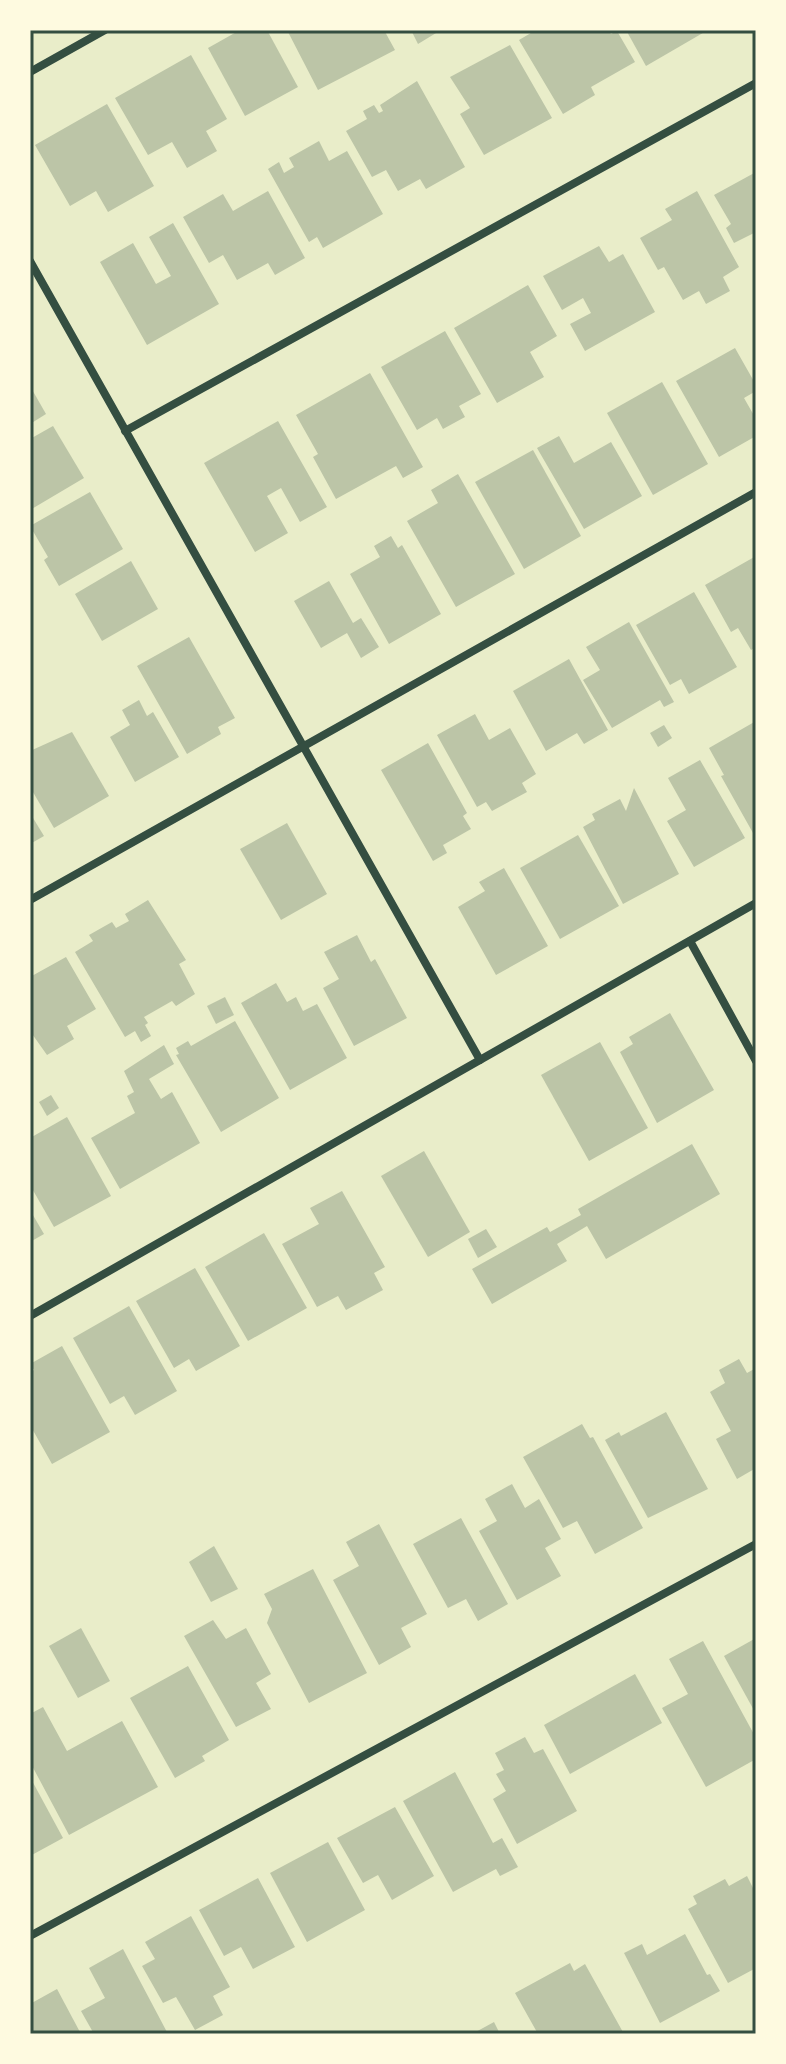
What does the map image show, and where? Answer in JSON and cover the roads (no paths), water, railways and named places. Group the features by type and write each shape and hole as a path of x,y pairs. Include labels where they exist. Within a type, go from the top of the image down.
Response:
{"street":[{"path":"30,72 105,30"},
{"path":"125,431 756,83"},
{"path":"30,261 480,1060"},
{"path":"30,900 756,492"},
{"path":"30,1316 756,903"},
{"path":"690,941 756,1061"},
{"path":"30,1936 756,1544"}]}
